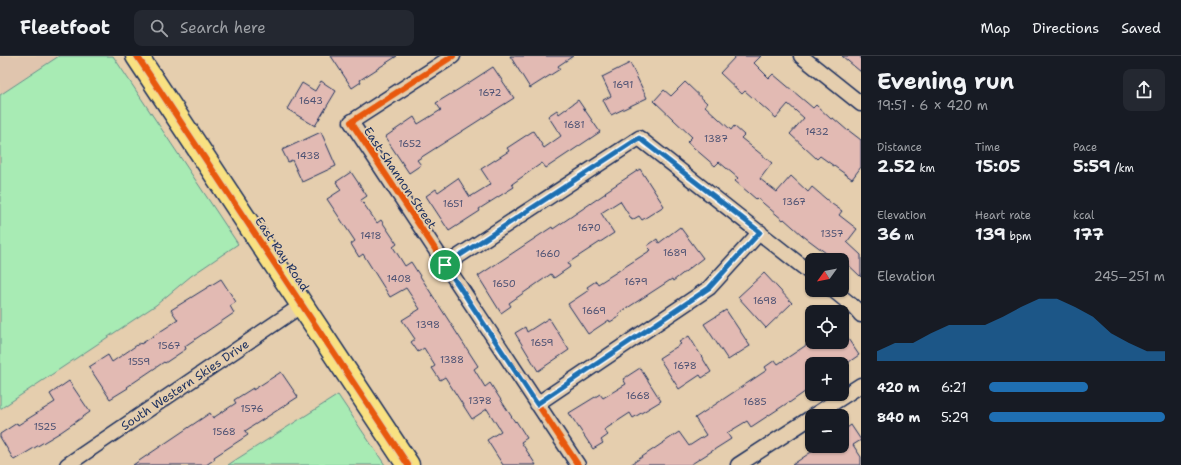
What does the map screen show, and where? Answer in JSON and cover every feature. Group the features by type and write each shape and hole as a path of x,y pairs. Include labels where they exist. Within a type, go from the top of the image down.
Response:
{"main road":[{"name":"East Ray Road","path":"137,56 408,465"}],"street":[{"name":"East Shannon Street","path":"453,56 351,122 578,465"},
{"path":"801,56 861,104"},
{"path":"445,265 639,138 805,268"},
{"path":"537,404 709,288 760,232"},
{"path":"842,297 856,308 861,315"},
{"name":"South Western Skies Drive","path":"67,465 302,305"},
{"path":"824,409 861,385"},
{"path":"738,465 805,421"}],"shaded area":[{"path":"0,56 59,56 0,95"}],"green space":[{"path":"59,56 113,56 238,244 191,276 156,305 0,409 0,95"},
{"path":"338,395 385,465 228,465 237,459"}],"building":[{"path":"331,56 397,56 360,80 361,82 352,88"},
{"path":"510,56 573,56 558,66 560,69 530,88"},
{"path":"736,56 761,56 754,63 769,78 773,74 813,108 816,105 831,119 833,118 861,140 861,167 852,179 820,156 817,159 790,134 804,118 788,104 776,118 745,91 742,94 720,73"},
{"path":"842,56 861,56 861,72"},
{"path":"630,63 647,98 611,115 603,100 611,96 602,77"},
{"path":"493,67 514,98 417,160 421,165 409,173 385,137 414,117 418,124 441,110 436,103"},
{"path":"321,81 336,91 315,126 287,109 302,83 315,91"},
{"path":"685,82 707,103 705,106 731,130 734,126 744,135 741,138 772,163 760,179 777,192 791,176 808,192 812,187 842,211 839,215 857,229 847,242 861,255 861,277 849,266 849,253 826,253 757,198 756,199 735,181 738,178 719,162 715,166 687,142 692,137 654,101 664,90 671,96"},
{"path":"578,100 600,132 546,168 542,163 512,184 514,187 479,209 480,211 449,231 426,196 436,189 438,192 458,178 470,197 491,184 481,169 509,151 507,148 533,131 544,148 561,136 548,116 557,110 559,114"},
{"path":"321,132 336,166 302,182 292,160 288,162 282,150"},
{"path":"640,169 664,206 642,220 639,216 632,220 620,201 601,213 614,233 568,263 570,267 554,278 551,274 509,303 511,306 501,313 478,276 552,227 553,229"},
{"path":"351,172 367,196 361,200 377,223 381,220 397,244 393,247 405,266 411,262 478,366 474,369 485,387 490,383 527,438 521,442 536,465 503,465 487,440 501,431 487,409 472,419 445,377 440,380 432,368 435,366 424,348 418,352 411,342 415,339 402,320 420,309 406,288 390,297 363,254 359,257 351,244 355,241 327,199 341,190 336,182"},
{"path":"680,227 703,258 673,281 672,279 618,314 620,316 610,322 609,320 588,334 568,304 589,290 587,287 596,281 598,284 651,250 647,246 657,239 659,243"},
{"path":"764,273 792,303 766,328 738,297"},
{"path":"221,279 236,302 230,306 234,313 185,346 186,349 165,363 164,362 110,399 89,367 108,355 112,362 178,320 171,310"},
{"path":"726,310 750,346 728,360 704,324"},
{"path":"549,318 569,350 538,371 515,333 525,327 527,332"},
{"path":"689,336 711,372 702,378 700,375 679,389 659,358 681,344 679,342"},
{"path":"849,340 859,355 849,362 849,357 805,357 805,392 751,427 747,421 727,433 731,439 690,465 630,465 679,432 689,446 706,435 695,418 767,370 765,367 775,360 778,364 805,346 805,349 849,349"},
{"path":"640,368 661,401 633,418 630,413 604,430 608,435 601,440 603,443 593,449 569,413 600,394 603,398 626,384 623,379"},
{"path":"281,372 298,397 245,431 248,435 214,457 215,459 206,465 133,465 210,413 213,418 236,403 234,400"},
{"path":"69,381 90,412 61,432 14,460 0,437 0,434 17,423 18,425 55,402 50,394"},
{"path":"851,425 861,440 853,445 861,457 861,465 792,465 810,453 849,453 849,426"}],"cycle path":[{"path":"137,56 408,465"},
{"path":"453,56 351,122 578,465"}],"route":[{"path":"639,138 760,232 709,288 537,404 445,265 639,138"}]}
